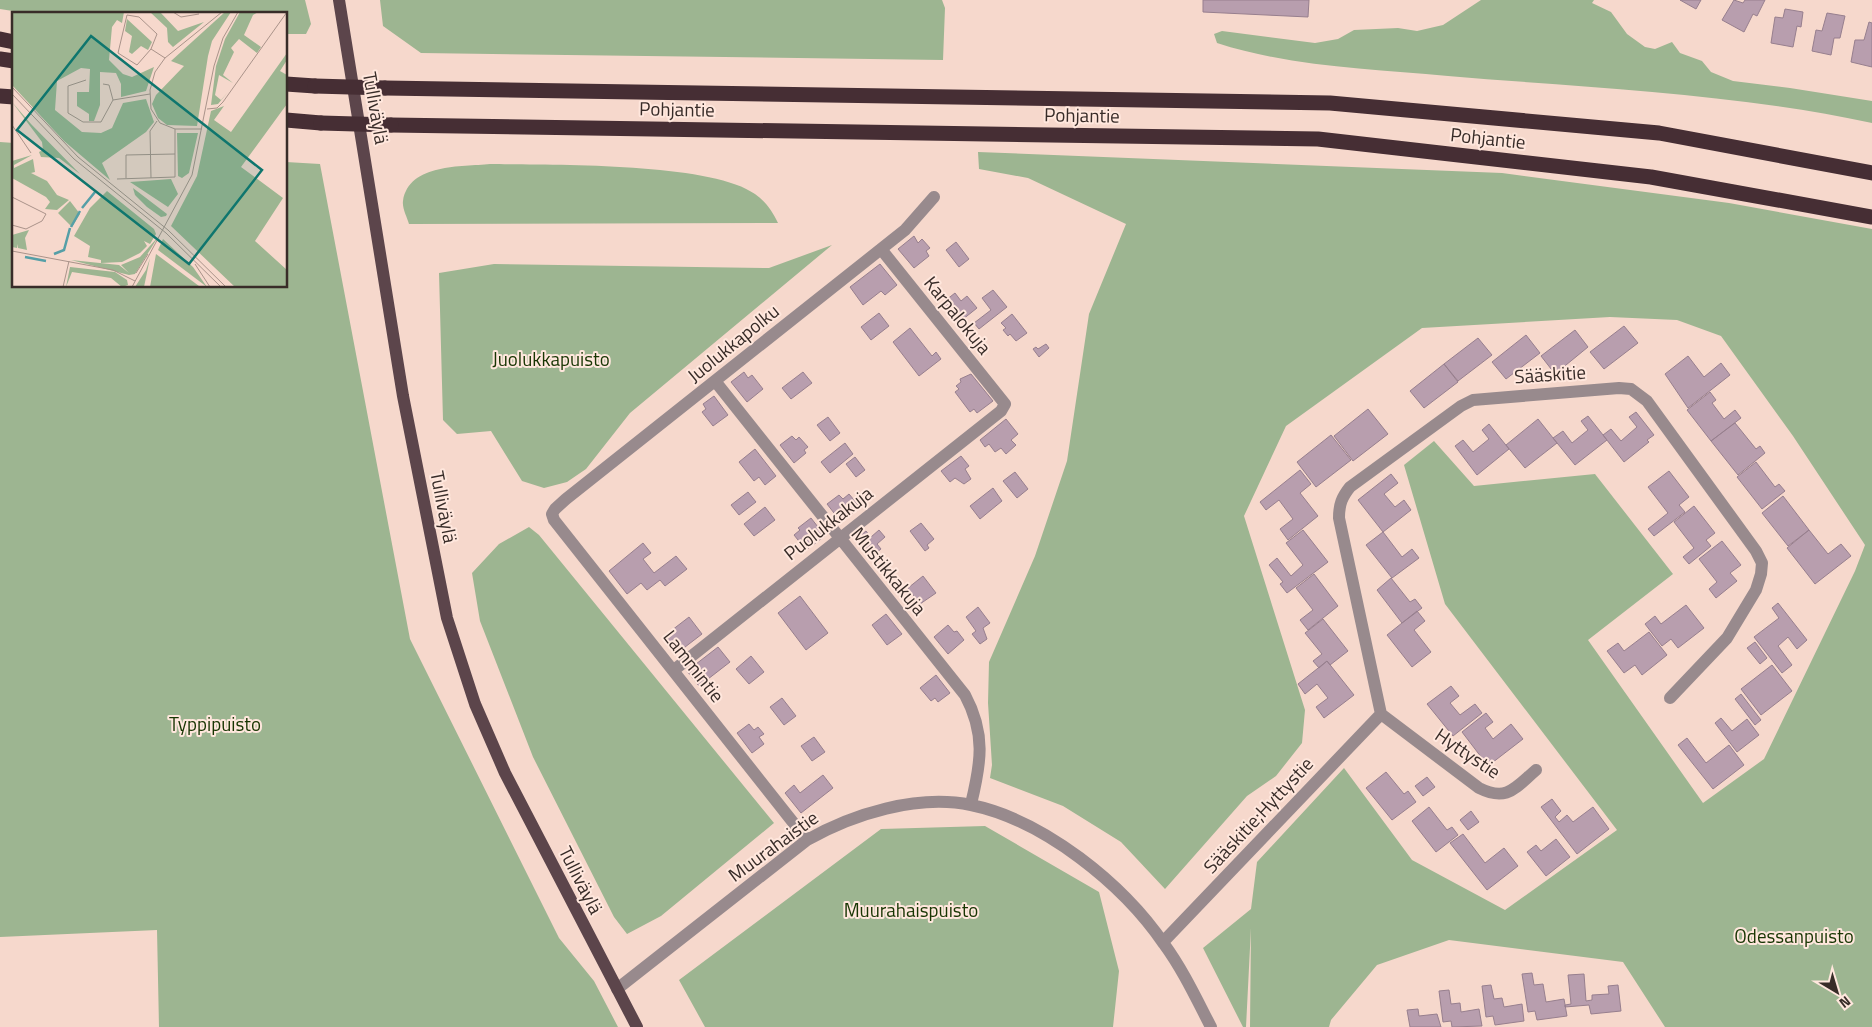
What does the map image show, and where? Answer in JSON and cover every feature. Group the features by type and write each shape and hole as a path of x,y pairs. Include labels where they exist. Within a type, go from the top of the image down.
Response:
{"highway":[{"name":"Pohjantie","path":"288,84 385,88 1330,103 1659,133 1872,172"},
{"name":"Pohjantie","path":"288,120 391,125 1318,139 1651,177 1872,217"}],"main road":[{"name":"Tulliväylä","path":"339,0 403,396 447,618 475,704 505,773 637,1027"}],"street":[{"name":"Juolukkapolku","path":"552,514 566,499 905,230 934,197"},
{"name":"Karpalokuja","path":"881,249 1005,404"},
{"name":"Mustikkakuja","path":"715,382 965,695 975,715 979,740 979,763 971,804"},
{"name":"Sääskitie","path":"1381,714 1339,518 1339,506 1343,496 1364,476 1461,406 1473,400 1619,388 1635,392 1647,401 1756,551 1762,563 1756,590 1727,638 1670,698"},
{"name":"Puolukkakuja","path":"674,670 1001,411 1005,404"},
{"name":"Lammintie","path":"552,514 554,520 807,840"},
{"name":"Hyttystie","path":"1381,714 1479,788 1490,794 1501,795 1512,790 1536,770"},
{"name":"Sääskitie;Hyttystie","path":"1163,942 1381,714"},
{"name":"Muurahaistie","path":"617,989 807,840 832,826 865,814 902,805 971,804 1012,818 1073,852 1104,878 1163,942 1185,975 1211,1027"}],"green space":[{"path":"0,0 305,0 311,24 306,34 288,34 288,12 19,12 0,9"},
{"path":"380,0 942,0 945,8 943,60 421,53 383,26"},
{"path":"1481,0 1594,0 1592,3 1611,12 1627,34 1645,47 1655,49 1672,42 1680,53 1702,61 1711,72 1733,81 1872,101 1872,123 1820,113 1714,98 1331,66 1245,51 1217,43 1214,34 1222,31 1315,43 1338,39 1354,30 1398,28 1417,31 1443,25"},
{"name":"Typpipuisto","path":"0,142 12,143 12,288 288,288 288,162 320,164 410,639 559,938 594,981 618,1027 159,1027 157,930 0,937"},
{"name":"Odessanpuisto","path":"978,152 1502,173 1729,203 1872,229 1872,1027 1665,1027 1623,962 1449,940 1377,965 1331,1020 1329,1027 1250,1027 1251,928 1246,1027 1243,1027 1203,948 1251,909 1257,862 1344,768 1412,860 1505,910 1617,830 1445,604 1404,465 1434,441 1474,486 1595,474 1673,574 1588,640 1703,803 1764,759 1855,571 1865,545 1793,436 1721,336 1677,320 1610,317 1422,328 1286,426 1244,516 1305,710 1302,743 1276,776 1247,796 1165,889 1121,842 1063,806 990,778 992,765 988,703 989,662 1035,556 1067,461 1089,314 1126,224 1028,178 979,169"},
{"path":"490,164 628,167 703,176 733,184 755,194 768,207 778,223 409,224 403,201 407,189 415,180 426,173 438,169"},
{"name":"Juolukkapuisto","path":"832,245 630,413 586,469 567,482 544,488 522,481 491,431 457,434 443,420 439,273 494,264 769,268"},
{"path":"529,527 539,535 774,823 661,916 627,934 614,917 533,757 480,621 472,573 499,544"},
{"name":"Muurahaispuisto","path":"985,826 1099,892 1119,971 1113,1027 705,1027 679,980 881,829"}],"building":[{"path":"1203,0 1309,0 1308,17 1203,12"},
{"path":"1680,0 1701,0 1696,9"},
{"path":"1734,0 1743,3 1745,0 1765,0 1757,16 1753,14 1744,32 1722,20"},
{"path":"1785,9 1803,12 1801,27 1797,26 1793,47 1771,43 1775,17 1783,18"},
{"path":"1827,13 1845,16 1840,38 1834,38 1831,55 1812,51 1816,30 1822,31"},
{"path":"1869,22 1872,23 1872,67 1851,62 1855,40 1864,40"},
{"path":"914,236 918,243 922,239 930,248 926,251 929,256 914,268 898,249"},
{"path":"956,242 969,259 959,267 946,250"},
{"path":"880,264 897,285 885,295 881,291 863,305 850,287"},
{"path":"993,290 1007,307 979,329 974,323 991,310 982,298"},
{"path":"955,293 961,301 967,296 977,308 957,324 941,304"},
{"path":"879,313 889,326 871,340 861,327"},
{"path":"1012,314 1027,333 1016,341 1003,330 1006,328 1001,323"},
{"path":"1624,326 1638,343 1604,369 1590,352"},
{"path":"910,328 932,356 936,352 941,359 919,376 893,342"},
{"path":"1575,330 1588,347 1555,374 1541,356"},
{"path":"1526,335 1540,353 1506,379 1492,362"},
{"path":"1478,338 1492,355 1458,381 1444,364"},
{"path":"1046,344 1049,348 1039,357 1033,349 1036,347 1038,349"},
{"path":"1688,356 1704,377 1721,363 1730,375 1688,408 1665,374"},
{"path":"1444,364 1458,382 1424,408 1410,391"},
{"path":"744,372 748,378 752,375 763,389 747,402 731,382"},
{"path":"803,372 812,383 791,399 782,388"},
{"path":"971,374 993,401 977,413 974,409 970,412 955,392 959,389 956,386 961,382 960,379"},
{"path":"1710,392 1716,400 1712,403 1724,419 1735,410 1741,418 1711,441 1687,410"},
{"path":"714,396 728,415 713,426 702,412 706,409 703,404"},
{"path":"1368,409 1388,434 1353,461 1334,436"},
{"path":"1636,412 1654,435 1647,440 1649,442 1624,462 1603,435 1611,429 1621,441 1637,427 1629,417"},
{"path":"1588,416 1607,440 1575,465 1553,438 1563,431 1572,443 1588,430 1581,421"},
{"path":"828,417 840,433 830,441 817,425"},
{"path":"1006,419 1018,434 1011,440 1016,445 1006,454 1001,448 995,452 989,444 985,447 980,440"},
{"path":"1538,419 1557,443 1525,468 1506,445"},
{"path":"1735,423 1756,449 1760,446 1765,453 1738,475 1711,441"},
{"path":"1489,424 1509,449 1477,475 1455,446 1463,440 1473,452 1489,439 1482,430"},
{"path":"1331,435 1351,460 1316,487 1297,462"},
{"path":"792,436 796,440 799,437 808,447 804,450 806,453 794,463 780,445"},
{"path":"845,443 853,454 830,473 821,462"},
{"path":"755,449 776,476 765,485 759,477 754,481 739,462"},
{"path":"961,456 969,466 965,469 971,479 964,484 955,478 950,482 941,471"},
{"path":"855,457 865,470 856,477 846,464"},
{"path":"1756,462 1775,487 1779,484 1785,491 1762,509 1737,477"},
{"path":"1300,470 1311,484 1300,493 1318,516 1288,540 1280,529 1293,519 1279,500 1266,510 1260,502"},
{"path":"1669,471 1689,497 1679,505 1685,512 1654,536 1648,529 1668,513 1648,487"},
{"path":"1015,472 1028,489 1017,498 1003,481"},
{"path":"1391,474 1398,483 1384,494 1395,507 1404,500 1411,510 1383,532 1358,500"},
{"path":"993,488 1002,501 980,519 970,506"},
{"path":"748,492 756,502 739,515 731,505"},
{"path":"849,494 860,507 841,522 827,504 839,495 843,499"},
{"path":"1783,496 1809,530 1788,546 1762,513"},
{"path":"1694,506 1715,533 1706,540 1711,546 1689,564 1683,557 1694,548 1674,522"},
{"path":"765,507 775,520 754,536 744,524"},
{"path":"811,518 825,536 806,550 794,535 800,530 798,528"},
{"path":"921,523 934,539 927,545 929,548 925,551 910,531"},
{"path":"879,530 885,537 877,544 881,549 870,557 856,539 866,531 871,537"},
{"path":"1303,530 1328,562 1287,593 1280,584 1283,582 1269,565 1277,558 1291,576 1303,565 1286,543"},
{"path":"1809,530 1828,554 1841,544 1851,556 1815,584 1787,548"},
{"path":"1383,532 1402,557 1412,549 1419,558 1392,578 1366,545"},
{"path":"1722,541 1741,565 1730,573 1737,581 1716,598 1709,589 1717,582 1699,559"},
{"path":"643,543 651,553 643,559 654,573 676,556 687,569 665,586 660,580 647,590 641,583 627,594 609,571"},
{"path":"1314,574 1338,606 1308,630 1300,620 1313,610 1296,588"},
{"path":"923,576 936,593 920,604 908,588"},
{"path":"1391,578 1410,602 1415,599 1422,608 1402,623 1377,590"},
{"path":"800,596 828,633 806,650 778,613"},
{"path":"1778,603 1807,640 1797,649 1788,637 1778,646 1792,665 1782,673 1754,637 1779,618 1772,608"},
{"path":"1686,605 1704,628 1678,648 1671,639 1662,646 1645,624 1655,616 1661,624"},
{"path":"978,607 990,623 983,628 987,639 980,644 972,634 976,631 966,617"},
{"path":"1417,611 1425,621 1414,630 1431,652 1412,667 1387,635"},
{"path":"886,614 902,634 887,645 872,625"},
{"path":"689,617 702,634 676,654 663,637"},
{"path":"1323,619 1348,651 1330,665 1327,661 1319,668 1313,661 1322,654 1305,633"},
{"path":"948,625 954,632 957,631 964,640 948,654 934,637"},
{"path":"1649,632 1667,655 1642,675 1635,665 1624,673 1607,651 1618,643 1624,651"},
{"path":"1755,642 1767,658 1760,664 1747,648"},
{"path":"718,647 730,662 699,686 687,671"},
{"path":"751,656 764,672 749,684 736,669"},
{"path":"1327,661 1354,695 1324,718 1316,707 1328,698 1317,684 1305,694 1298,684"},
{"path":"1772,665 1792,691 1761,715 1741,689"},
{"path":"936,675 950,693 938,702 935,698 931,701 920,688"},
{"path":"1451,686 1459,696 1450,703 1460,715 1475,704 1482,713 1453,736 1427,704"},
{"path":"1741,694 1761,720 1755,725 1735,699"},
{"path":"782,698 796,716 784,725 770,707"},
{"path":"1486,713 1493,722 1485,728 1493,739 1511,724 1523,739 1488,766 1462,732"},
{"path":"1721,718 1732,731 1747,719 1759,735 1737,752 1715,723"},
{"path":"749,724 754,730 758,727 764,734 759,737 764,744 752,753 737,733"},
{"path":"814,737 825,752 812,761 801,746"},
{"path":"1687,738 1706,763 1729,745 1744,765 1713,789 1678,745"},
{"path":"1386,772 1404,794 1408,791 1416,802 1392,820 1366,788"},
{"path":"823,775 833,788 801,813 785,793 794,785 800,793"},
{"path":"1427,777 1435,787 1423,796 1415,786"},
{"path":"1552,799 1561,811 1555,817 1559,822 1567,815 1573,822 1593,807 1609,829 1577,854 1541,807"},
{"path":"1429,807 1447,830 1452,827 1458,835 1436,852 1412,821"},
{"path":"1471,811 1479,822 1468,830 1460,820"},
{"path":"1463,834 1485,863 1504,848 1518,866 1487,890 1450,843"},
{"path":"1556,839 1570,857 1546,876 1527,852 1536,845 1541,851"},
{"path":"1532,973 1534,985 1543,984 1546,1002 1564,999 1567,1016 1537,1020 1535,1011 1528,1012 1522,974"},
{"path":"1584,974 1586,1001 1592,1000 1592,995 1609,994 1608,986 1618,985 1621,1011 1591,1014 1589,1005 1565,1007 1565,1005 1571,1004 1568,975"},
{"path":"1491,985 1494,999 1502,998 1504,1007 1522,1004 1524,1021 1495,1025 1493,1016 1486,1017 1482,986"},
{"path":"1449,990 1451,1004 1460,1003 1461,1012 1479,1009 1482,1026 1452,1027 1451,1021 1443,1022 1439,991"},
{"path":"1418,1009 1419,1016 1437,1014 1441,1027 1410,1027 1407,1010"}]}
